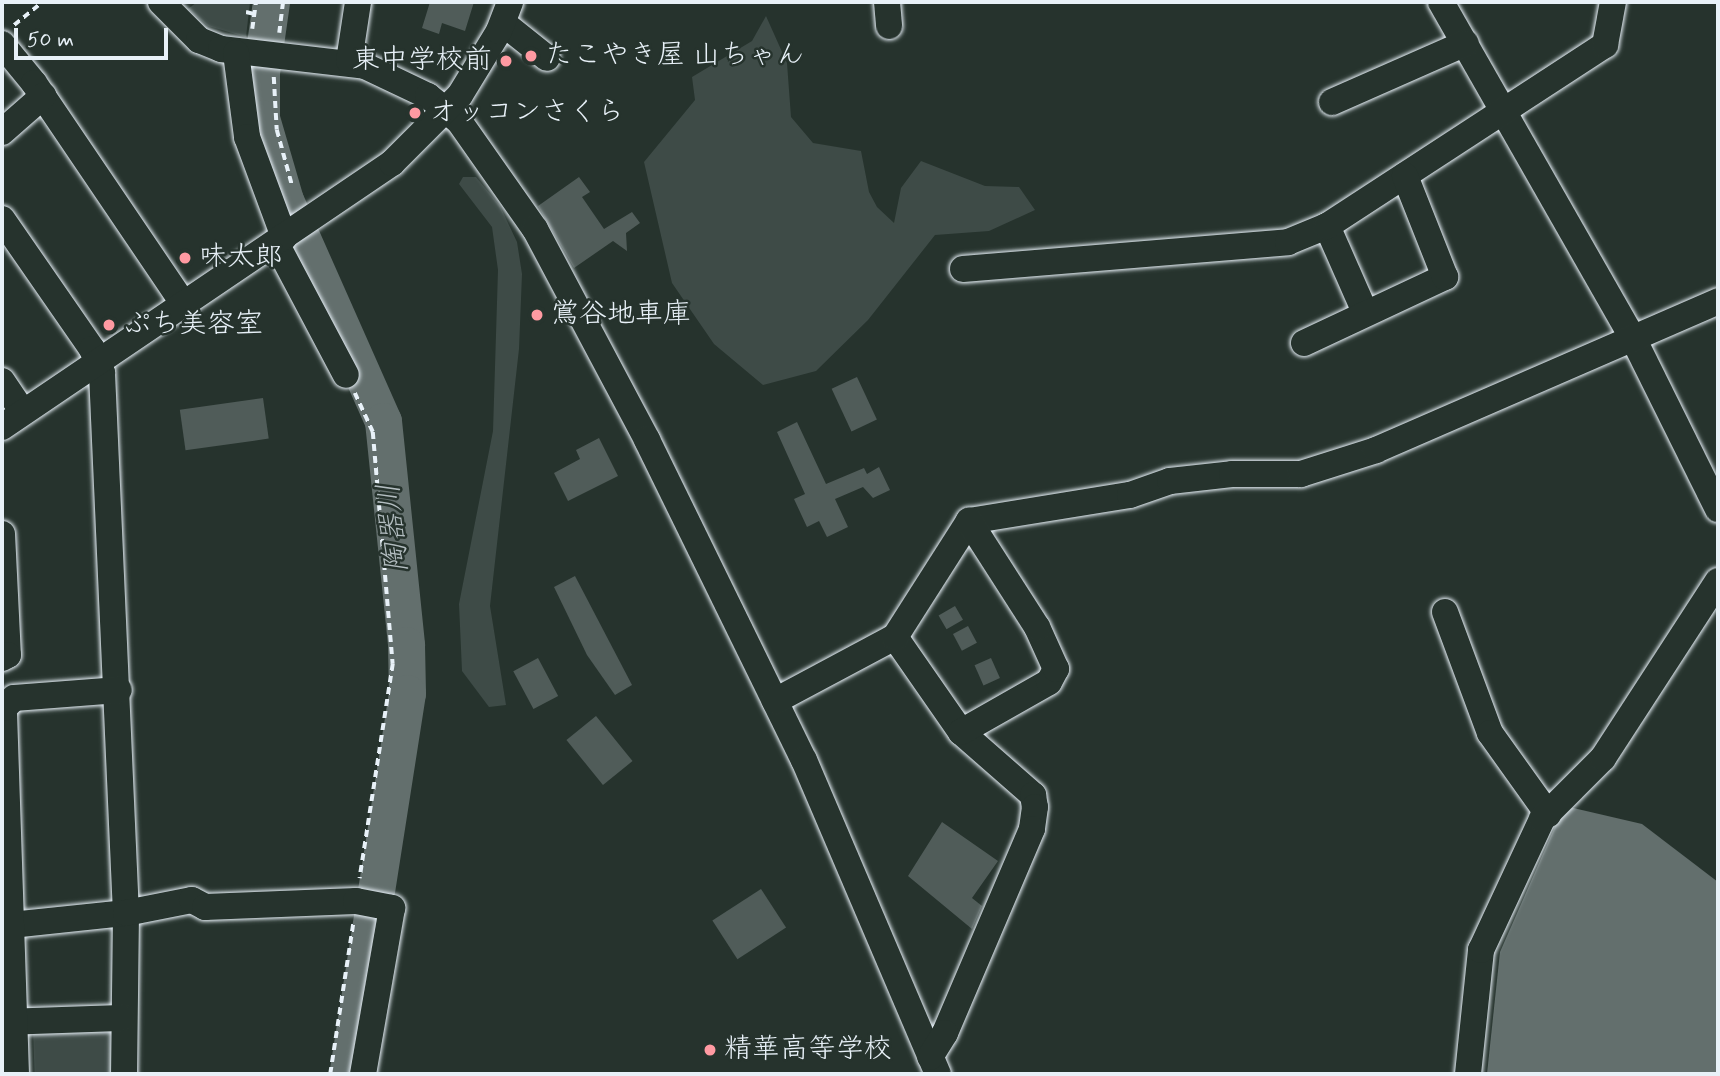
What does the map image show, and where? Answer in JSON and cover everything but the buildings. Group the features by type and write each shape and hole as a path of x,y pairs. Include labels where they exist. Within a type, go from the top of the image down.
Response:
{"street":[{"path":"161,2 199,40 349,61 446,109 535,229 647,440 775,701 934,1066"},
{"path":"349,61 359,2"},
{"path":"1441,2 1505,108 1633,338 1718,509"},
{"path":"963,269 1287,242 1327,226 1605,45 1613,2"},
{"path":"2,428 391,163 446,109 477,70 512,10 547,58"},
{"path":"5,36 183,303"},
{"path":"1332,102 1466,43"},
{"path":"258,47 247,137 291,233 346,375"},
{"path":"2,131 43,96"},
{"path":"1304,343 1364,312 1445,277 1405,176"},
{"path":"2,219 100,361 119,691 126,913 122,1018 124,1074"},
{"path":"1327,226 1364,312"},
{"path":"775,701 895,636 968,522 1130,495 1170,481 1232,474 1301,474 1376,450 1718,301"},
{"path":"2,381 23,412"},
{"path":"961,732 1049,682 1056,668 1037,627 968,522"},
{"path":"2,658 9,655 3,544"},
{"path":"1468,1074 1481,950 1548,814 1603,758 1718,581"},
{"path":"1445,612 1490,733 1548,814"},
{"path":"895,636 961,732 1033,795 1035,807 1032,829 945,1033 934,1066"},
{"path":"16,1074 8,1022 11,925 4,708 14,698 119,691"},
{"path":"11,925 126,913 192,900 205,907 368,903 392,908 363,1074"},
{"path":"8,1022 122,1018"}],"path":[{"path":"5,36 42,2"},
{"path":"256,2 254,14 258,47"},
{"path":"258,47 283,2"},
{"path":"246,12 254,14"},
{"path":"273,87 277,130 292,185"},
{"path":"330,1074 368,903 393,664 373,432 346,375"}],"shaded area":[{"path":"197,2 250,2 246,37 208,26 188,9"},
{"path":"766,16 787,63 791,117 813,143 861,151 869,192 877,207 894,223 901,188 921,161 985,186 1019,187 1035,210 989,231 935,235 868,320 816,371 763,385 714,344 672,283 644,162 695,100 692,77 752,41"},
{"path":"463,177 476,177 500,206 517,242 522,274 519,349 490,606 506,705 489,707 462,671 459,604 493,431 498,270 492,227 459,184"},
{"path":"1569,807 1642,824 1718,882 1718,1074 1487,1074 1500,952 1557,822"},
{"path":"110,1027 112,1074 35,1074 33,1030"}],"waterway":[{"name":"陶器川","path":"271,2 261,72 261,118 285,200 383,421 406,645 407,693 347,1074"}],"place":[{"name":"たこやき屋 山ちゃん","path":"531,56"},
{"name":"東中学校前","path":"506,61"},
{"name":"オッコンさくら","path":"415,113"},
{"name":"味太郎","path":"185,258"},
{"name":"鴬谷地車庫","path":"537,315"},
{"name":"ぷち美容室","path":"109,325"},
{"name":"精華高等学校","path":"710,1050"}]}
